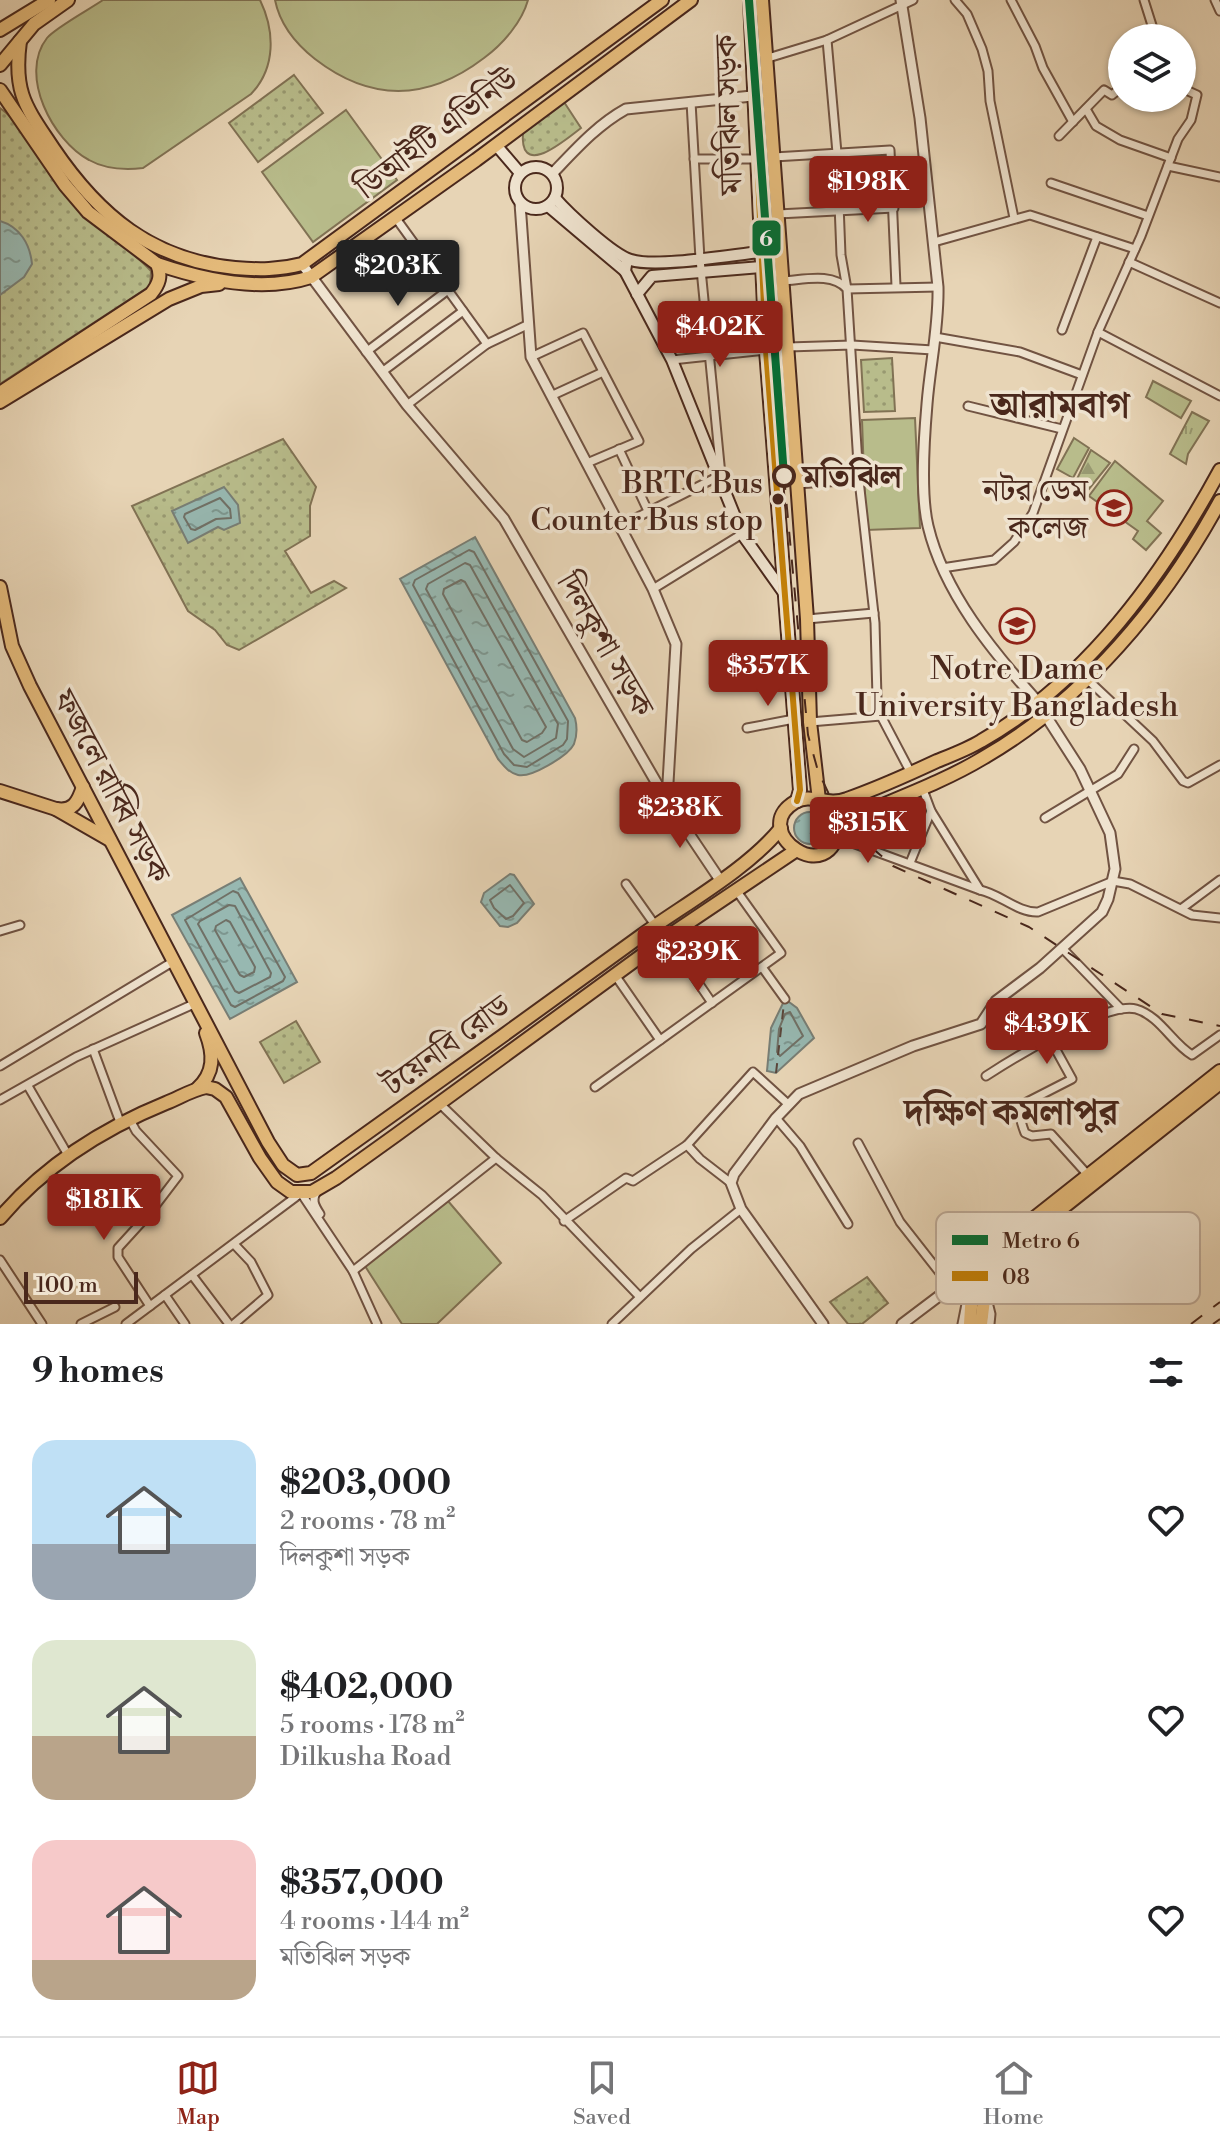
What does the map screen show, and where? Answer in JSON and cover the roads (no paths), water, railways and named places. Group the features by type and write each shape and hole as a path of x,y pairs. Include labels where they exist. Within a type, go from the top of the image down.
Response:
{"main road":[{"path":"0,30 49,0"},
{"path":"0,65 34,24 68,0"},
{"name":"ডিআইটি এভিনিউ","path":"20,41 17,80 23,99 70,173 105,213 140,238 187,259 224,267 284,269 302,264 662,0"},
{"name":"ডিআইটি এভিনিউ","path":"1,94 65,185 88,212 157,264 231,282 284,283 311,277 476,160 691,0"},
{"name":"মতিঝিল সড়ক","path":"750,0 760,252 800,790 797,801"},
{"name":"মতিঝিল সড়ক","path":"762,0 807,619 810,722 823,802"},
{"path":"485,130 520,173"},
{"path":"464,145 476,160"},
{"path":"540,167 552,174 557,186 552,202 531,209 520,203 514,192 520,173 540,167"},
{"path":"552,202 627,259 647,262 700,259 780,250"},
{"path":"552,202 625,271 672,360 721,475 742,534 784,593"},
{"path":"625,271 627,259"},
{"path":"0,393 151,294 160,277 157,264"},
{"path":"637,294 652,276 781,265"},
{"path":"284,269 284,283"},
{"path":"0,402 183,292 231,282"},
{"path":"1219,505 1159,595 1088,680 1046,716 981,760 839,824 832,845 817,854 790,854 786,842 777,833 784,813 797,801 811,798 823,802 846,800 981,742 1038,702 1079,665 1144,592 1199,509 1220,470"},
{"name":"ফজলে রাব্বি সড়ক","path":"0,587 12,646 41,708 196,1003"},
{"path":"0,791 65,810 74,806 83,787"},
{"path":"56,809 112,842"},
{"name":"টয়েনবি রোড","path":"196,1003 283,1165 297,1175 311,1173 720,880 777,833"},
{"name":"টয়েনবি রোড","path":"301,1193 320,1188 667,937 790,854"},
{"path":"196,1003 213,1059 210,1073 197,1089"},
{"path":"1040,1212 1220,1071"},
{"path":"1057,1212 1220,1083"},
{"path":"0,1218 37,1180 68,1155 124,1120 197,1089 211,1087 226,1097 270,1173 285,1189 301,1193"},
{"path":"226,1097 227,1089 231,1087 242,1091"},
{"path":"970,1324 971,1304"},
{"path":"981,1324 983,1304"}],"street":[{"path":"768,58 827,40 913,0"},
{"path":"955,0 967,14 988,71 990,101 1014,218"},
{"path":"1011,0 1073,122"},
{"path":"1144,0 1152,24"},
{"path":"1215,0 1220,11"},
{"path":"902,3 920,118 938,287 925,427 927,525 942,568 959,600 998,655 1038,702"},
{"path":"827,40 837,153 841,255 852,345 859,480 874,613 877,698 881,716 911,773"},
{"path":"1059,136 1105,90 1108,92"},
{"path":"552,174 579,145 626,109 752,96"},
{"path":"620,526 721,475 700,259 691,102"},
{"path":"1086,109 1096,126 1120,140 1170,162 1220,177"},
{"path":"942,568 994,560 1014,542 1033,513 1098,332 1178,139 1194,112"},
{"path":"774,157 890,150 896,286"},
{"path":"694,159 756,159"},
{"path":"1051,183 1148,216"},
{"name":"দিলকুশা সড়ক","path":"520,203 531,357 653,589 678,652 667,801"},
{"path":"778,214 894,208"},
{"path":"934,242 1030,215 1135,249"},
{"path":"395,217 487,344"},
{"path":"1062,330 1097,237"},
{"path":"1129,262 1220,303"},
{"name":"দিলকুশা সড়ক","path":"302,264 407,405 504,519 667,801 720,880"},
{"path":"783,281 832,278 847,289"},
{"path":"847,289 938,287"},
{"path":"366,352 448,290"},
{"path":"382,372 463,311"},
{"path":"407,405 487,344 527,325"},
{"path":"1098,332 1220,396"},
{"path":"531,357 583,333 639,441 587,463"},
{"path":"935,337 1020,352 1082,375"},
{"path":"788,347 852,345 933,350"},
{"path":"672,360 766,350"},
{"path":"553,395 603,372"},
{"path":"968,406 1062,429"},
{"path":"619,449 648,511"},
{"path":"796,484 859,480"},
{"path":"653,589 742,534"},
{"path":"807,619 874,613"},
{"path":"1088,680 1153,741 1183,781 1194,782 1220,765"},
{"path":"810,722 881,716"},
{"path":"731,1183 738,1166 799,1094 913,1046 981,1024 996,1001 1102,912 1113,881 1115,852 1110,833 1091,791 1046,716"},
{"path":"747,728 794,719"},
{"path":"1045,818 1118,774 1134,749"},
{"path":"922,787 931,811 980,890"},
{"path":"910,863 931,811"},
{"path":"836,837 995,893 1031,912 1113,881 1130,884 1198,917 1220,918"},
{"path":"1181,909 1220,880"},
{"path":"626,884 655,925"},
{"path":"595,1087 781,953 736,890"},
{"path":"0,931 20,925"},
{"path":"667,937 712,1003"},
{"path":"1062,948 1121,1009"},
{"path":"0,1066 174,961"},
{"path":"762,967 785,999"},
{"path":"615,975 660,1040"},
{"path":"0,1100 93,1049 196,1003"},
{"path":"986,1076 1050,1039 1121,1009 1135,1009 1151,1017 1192,1055 1220,1035"},
{"path":"1050,1039 1072,1079 1027,1102 1021,1108 1019,1117 1025,1133 1032,1136 1051,1134 1087,1174"},
{"path":"93,1049 124,1120 178,1176 118,1248 118,1257 150,1306"},
{"path":"564,1221 626,1178 633,1181 687,1145 753,1072 788,1104"},
{"path":"28,1086 68,1155"},
{"path":"439,1103 496,1158 542,1195 639,1296"},
{"path":"776,1118 800,1146 848,1224"},
{"path":"858,1143 900,1222 936,1268"},
{"path":"687,1145 731,1183 741,1209 823,1324"},
{"path":"353,1271 496,1158"},
{"path":"320,1188 314,1195 314,1203 328,1226 329,1236"},
{"path":"126,1324 301,1193 353,1271 377,1324"},
{"path":"612,1324 639,1296 741,1209"},
{"path":"192,1275 232,1324 268,1295 251,1262 234,1244"},
{"path":"0,1260 42,1324"},
{"path":"165,1295 185,1324"},
{"path":"902,1324 936,1298"},
{"path":"962,1324 967,1304"},
{"path":"989,1304 990,1324"},
{"path":"81,1324 115,1307"}],"water":[{"path":"0,221 13,227 23,237 32,264 24,277 0,295"},
{"path":"224,487 238,505 240,523 224,530 218,527 188,543 172,511"},
{"path":"475,537 576,721 576,738 570,749 549,765 524,775 512,772 498,759 400,579"},
{"path":"810,812 821,817 826,828 821,839 810,844 799,839 794,828 799,817"},
{"path":"510,874 514,875 534,904 517,923 508,927 500,926 481,902 484,893"},
{"path":"240,878 297,982 230,1019 172,915"},
{"path":"785,999 797,1008 814,1038 776,1073 767,1071 771,1028"}],"railway":[{"path":"784,476 808,735 818,771 835,807 856,834 893,866 1029,927 1162,1014 1220,1026"},
{"path":"1191,1324 1220,1302"},
{"path":"1213,1324 1220,1319"}],"metro line":[{"name":"6","path":"749,0 784,476"}],"place":[{"name":"মতিঝিল","path":"784,476"},
{"name":"BRTC Bus Counter Bus stop","path":"778,499"},
{"name":"নটর ডেম কলেজ","path":"1114,508"},
{"name":"Notre Dame University Bangladesh","path":"1017,626"}],"district":[{"name":"আরামবাগ","path":"1060,404"},
{"name":"দক্ষিণ কমলাপুর","path":"1011,1111"}]}
